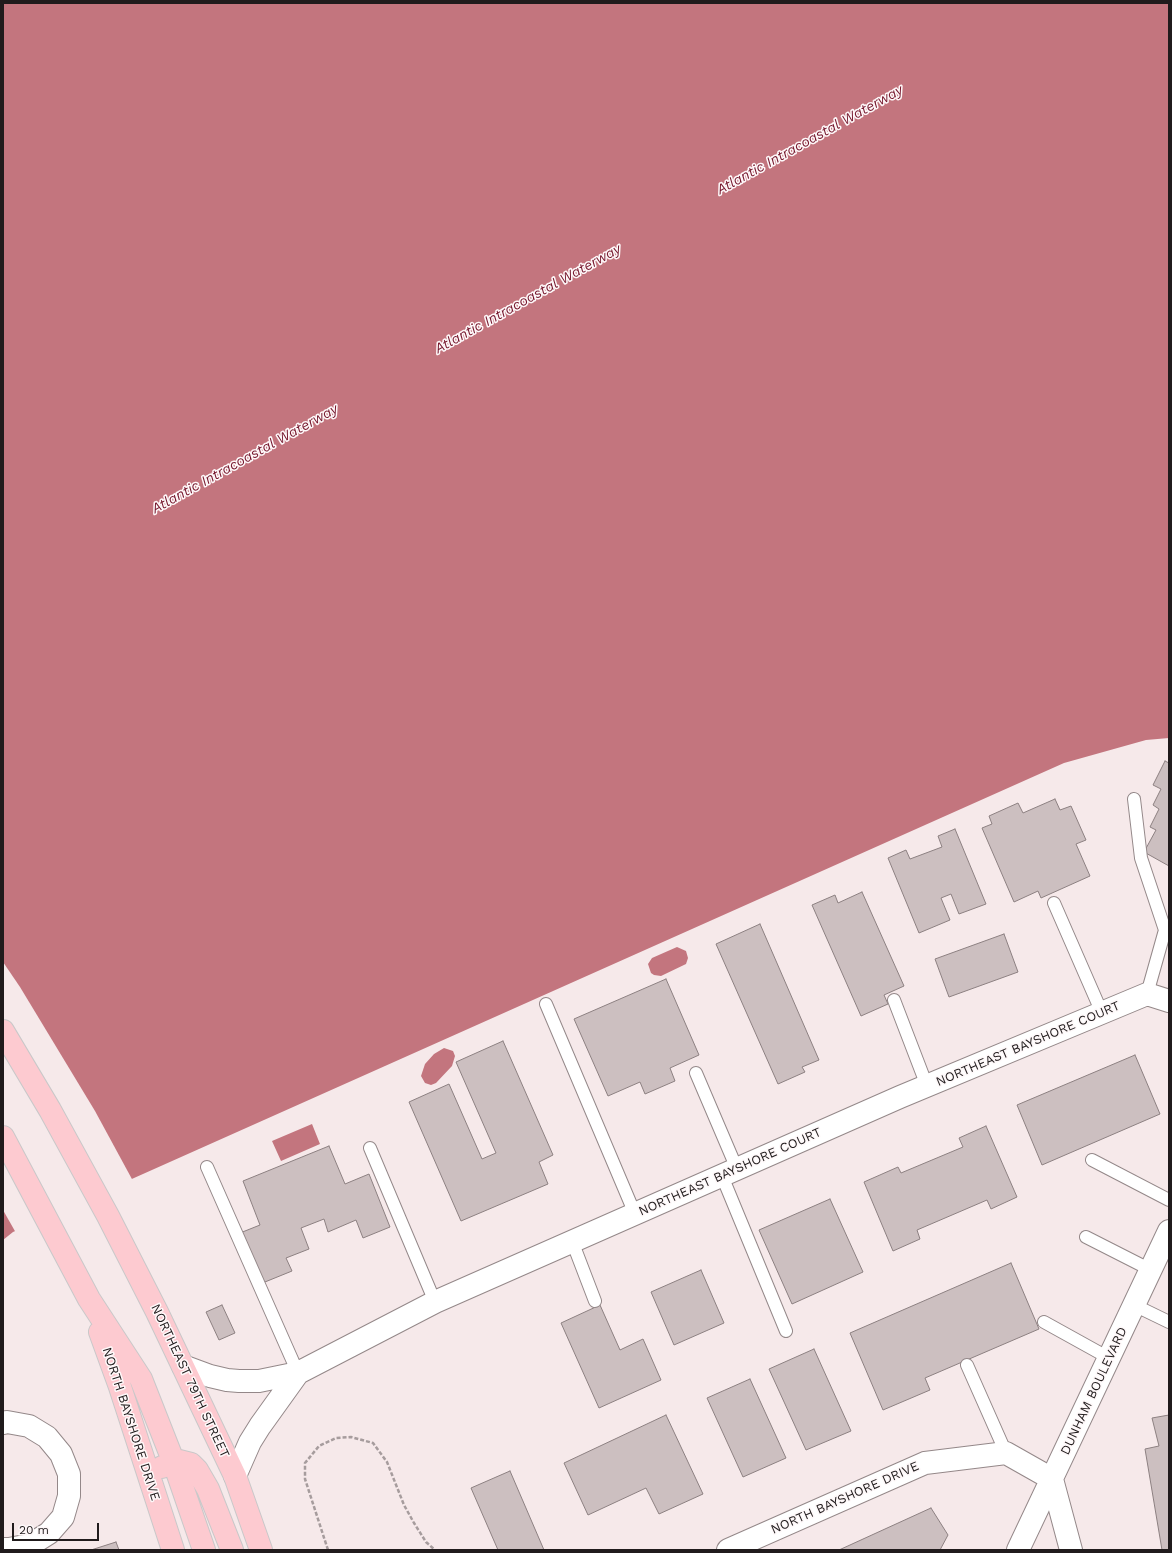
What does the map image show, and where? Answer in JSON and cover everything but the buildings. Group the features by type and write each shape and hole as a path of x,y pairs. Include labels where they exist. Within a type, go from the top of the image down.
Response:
{"main road":[{"name":"NORTHEAST 79TH STREET","path":"3,1031 50,1110 108,1216 183,1366 235,1476 262,1550"},
{"path":"3,1137 88,1299 141,1379 174,1463 204,1550"},
{"name":"NORTH BAYSHORE DRIVE","path":"88,1299 120,1387 174,1550"},
{"path":"147,1472 179,1461 191,1464 203,1478 232,1550"}],"street":[{"name":"NORTHEAST BAYSHORE COURT","path":"183,1366 210,1376 239,1381 259,1381 298,1373 435,1302 927,1086 1147,994"},
{"path":"1147,994 1169,1001"},
{"name":"DUNHAM BOULEVARD","path":"1018,1550 1169,1232"},
{"name":"NORTHEAST BAYSHORE COURT","path":"235,1476 250,1442 298,1373"},
{"path":"3,1423 7,1422 28,1426 47,1437 61,1454 69,1474 69,1496 62,1517 49,1534 30,1545 9,1549 3,1548"},
{"path":"1006,1453 1052,1479 1071,1550"},
{"name":"NORTH BAYSHORE DRIVE","path":"728,1550 925,1463 1006,1453"}],"lane":[{"path":"1134,799 1141,858 1164,913 1165,930 1147,994"},
{"path":"1054,903 1102,1013"},
{"path":"894,1000 927,1086"},
{"path":"546,1004 635,1214"},
{"path":"696,1073 729,1172 786,1331"},
{"path":"370,1148 435,1302"},
{"path":"1092,1160 1169,1200"},
{"path":"206,1167 298,1373"},
{"path":"1086,1237 1151,1270"},
{"path":"572,1241 595,1301"},
{"path":"1134,1305 1169,1322"},
{"path":"1044,1322 1109,1358"},
{"path":"967,1365 1006,1453"}],"path":[{"path":"328,1550 305,1479 305,1463 319,1446 336,1438 351,1437 373,1443 387,1462 404,1505 414,1523 426,1542 435,1550"}],"water":[{"name":"Atlantic Intracoastal Waterway","path":"3,3 1169,3 1169,738 1146,740 1064,763 13,1232 3,1240"},
{"path":"677,947 686,951 688,958 686,964 661,976 651,973 648,964 652,958"},
{"path":"444,1048 453,1051 455,1056 452,1066 436,1083 431,1085 425,1083 421,1076 425,1064 434,1054"},
{"path":"312,1124 320,1144 281,1161 272,1141"}],"pier":[{"path":"3,962 20,987 95,1111 133,1181 16,1233 3,1210"}]}
